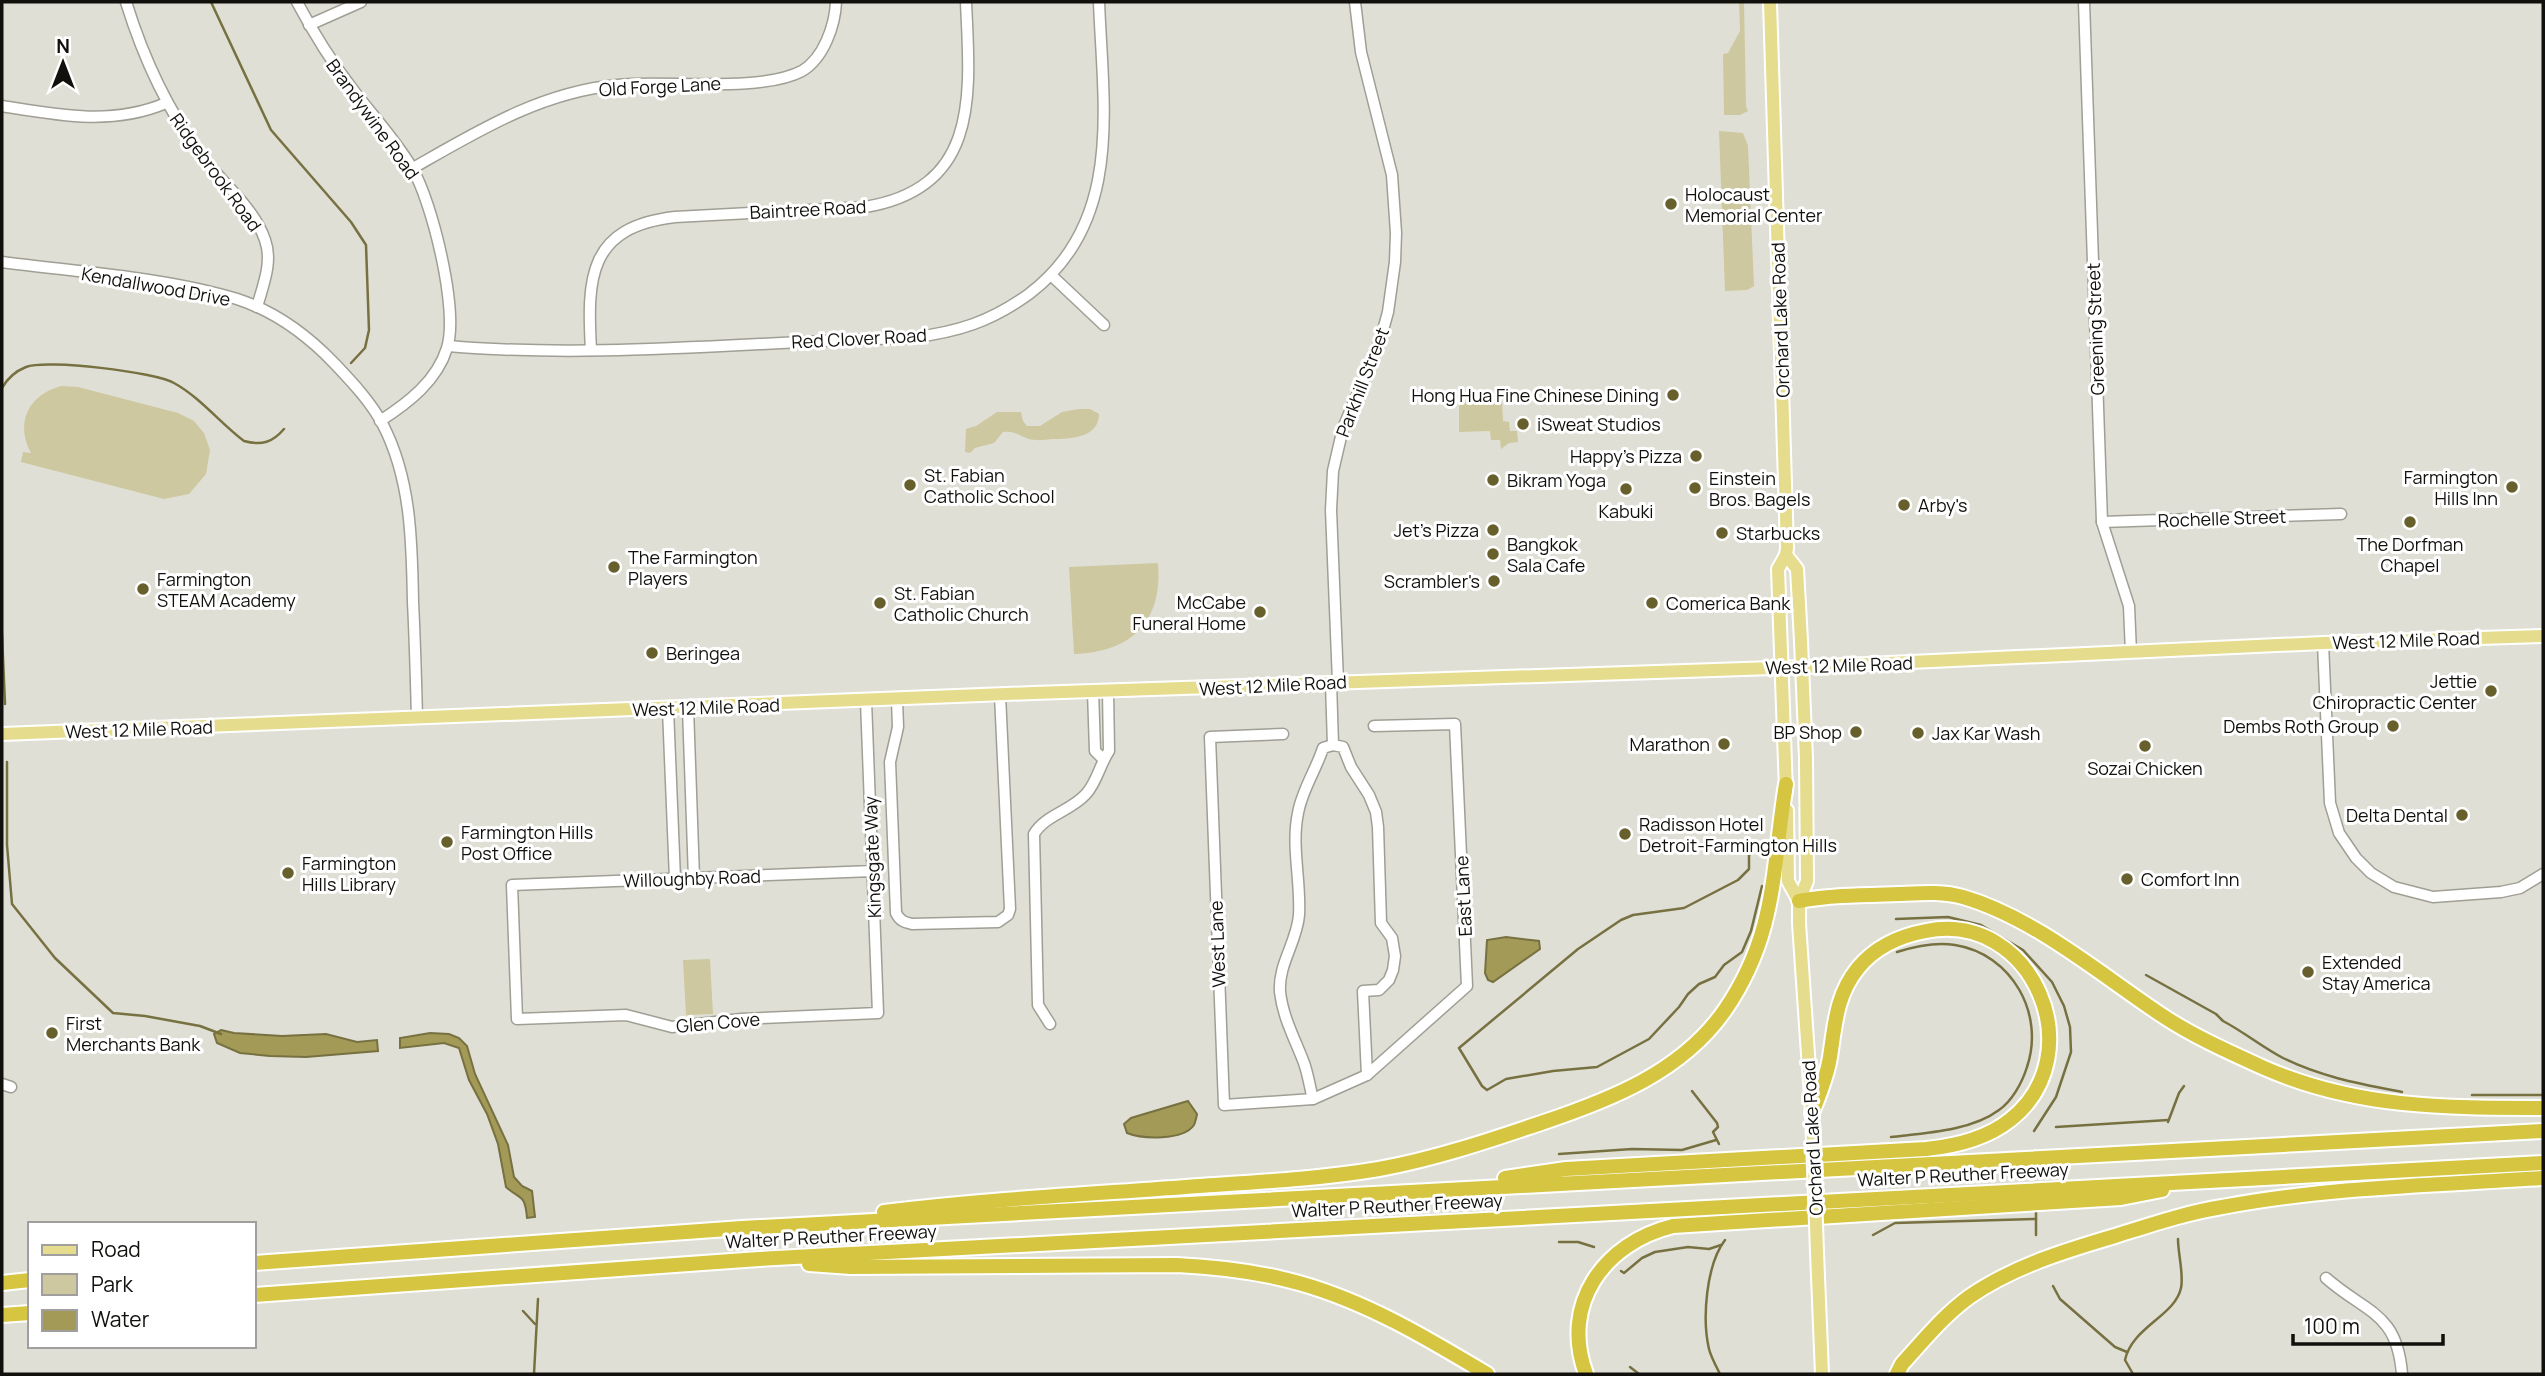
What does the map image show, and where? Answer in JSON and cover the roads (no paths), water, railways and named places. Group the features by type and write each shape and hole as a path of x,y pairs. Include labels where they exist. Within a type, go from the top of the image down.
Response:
{"highway":[{"path":"742,1228 947,1204 1309,1178 1379,1169 1469,1147 1559,1118 1620,1094 1661,1070 1696,1042 1723,1012 1740,985 1761,940 1773,894 1786,784"},
{"path":"1799,901 1828,896 1920,893 1961,896 1994,909 2063,946 2166,1018 2219,1047 2280,1074 2333,1091 2406,1105 2543,1108"},
{"path":"1416,1191 1566,1169 1866,1153 1962,1144 1988,1134 2011,1120 2028,1101 2042,1076 2049,1044 2049,1019 2043,997 2031,975 2004,947 1972,932 1938,928 1905,935 1878,948 1858,968 1844,990 1837,1009 1827,1070 1812,1113"},
{"name":"Walter P Reuther Freeway","path":"256,1263 742,1228 2543,1131"},
{"name":"Walter P Reuther Freeway","path":"256,1295 759,1259 2543,1163"},
{"path":"1896,1374 1948,1313 1969,1297 2032,1263 2090,1243 2194,1213 2253,1201 2543,1178"},
{"path":"1586,1374 1578,1338 1579,1319 1586,1293 1616,1253 1641,1236 1656,1230 1672,1226 1787,1217 2121,1198 2214,1180"},
{"path":"759,1259 851,1267 1135,1264 1204,1266 1242,1271 1299,1283 1337,1295 1402,1325 1487,1374"},
{"path":"2,1283 28,1280"},
{"path":"2,1315 28,1312"}],"main road":[{"name":"Orchard Lake Road","path":"1770,2 1786,555 1778,569 1788,881 1799,901 1812,1113 1822,1374"},
{"name":"Orchard Lake Road","path":"1786,555 1797,569 1803,667 1807,881 1799,901"},
{"name":"West 12 Mile Road","path":"2,734 1093,691 1803,667 2323,643 2543,636"}],"street":[{"name":"Ridgebrook Road","path":"127,2 145,56 166,103 200,153 258,224 265,240 269,256 257,307"},
{"name":"Brandywine Road","path":"296,2 327,55 413,168 427,199 442,254 450,321 448,346 434,375 420,391 404,406 380,421"},
{"path":"309,24 361,2"},
{"name":"Old Forge Lane","path":"413,168 494,121 531,104 556,97 616,85 748,82 783,78 803,70 814,61 825,44 836,2"},
{"name":"Baintree Road","path":"591,350 589,303 593,272 600,257 612,242 625,232 656,219 836,210 889,203 925,184 951,152 962,130 968,105 970,85 966,2"},
{"name":"Red Clover Road","path":"448,346 513,351 591,350 930,335 960,330 1007,310 1063,264 1078,240 1098,183 1105,125 1099,2"},
{"name":"Parkhill Street","path":"1333,745 1333,471 1343,428 1380,341 1388,312 1396,233 1392,174 1361,52 1355,2"},
{"name":"Greening Street","path":"2084,2 2102,522 2129,606 2131,653"},
{"path":"2,106 89,118 148,111 166,103"},
{"name":"Kendallwood Drive","path":"2,262 180,286 238,300 267,311 325,353 364,397 380,421 393,449 402,479 412,550 417,718"},
{"path":"1051,275 1104,324"},
{"name":"Rochelle Street","path":"2102,522 2341,514"},
{"path":"2323,643 2330,803 2339,832 2356,858 2371,873 2394,887 2433,897 2501,892 2520,888 2543,874"},
{"path":"1093,691 1095,751 1103,759"},
{"path":"1050,1024 1038,1005 1034,834 1044,822 1085,796 1092,786 1109,751 1108,691"},
{"path":"897,700 898,727 890,762 898,918 912,924 998,922 1008,915 1010,909 1000,695"},
{"name":"Kingsgate Way","path":"866,701 878,1013"},
{"path":"688,708 694,878"},
{"path":"668,709 675,879"},
{"name":"East Lane","path":"1341,1087 1367,1075 1467,986 1455,724 1374,726"},
{"name":"West Lane","path":"1283,734 1210,737 1224,1105 1313,1099 1341,1087"},
{"path":"1313,1099 1305,1064 1285,1018 1280,982 1283,962 1299,916 1297,813 1323,748 1333,745 1343,747 1376,811 1381,923 1392,938 1395,956 1389,980 1379,989 1363,991 1367,1075"},
{"name":"Willoughby Road","path":"517,1019 512,886 873,871"},
{"name":"Glen Cove","path":"517,1019 626,1015 672,1027 741,1019 878,1013"},
{"path":"2326,1278 2386,1324 2396,1338 2402,1374"}],"water":[{"path":"1506,937 1539,941 1540,949 1493,982 1488,980 1485,973 1487,940"},
{"path":"221,1030 282,1036 326,1034 357,1042 377,1040 378,1051 306,1057 240,1053 217,1043 214,1034"},
{"path":"430,1033 449,1034 459,1038 467,1046 475,1074 508,1145 514,1177 522,1186 532,1191 535,1217 527,1218 521,1198 506,1187 498,1144 487,1114 469,1080 459,1048 444,1043 400,1048 400,1038"},
{"path":"1188,1101 1197,1114 1194,1125 1189,1130 1162,1137 1142,1137 1127,1133 1124,1124 1131,1118"}],"waterway":[{"path":"211,2 271,130 351,222 366,245 369,330 365,348 351,363"},
{"path":"2,388 9,378 19,371 37,365 125,371 174,383 193,396 244,441 267,442 284,429"},
{"path":"2,634 5,704"},
{"path":"7,762 7,845 12,904 55,958 113,1013 200,1026 221,1034"},
{"path":"1752,852 1749,855 1749,869 1738,880 1684,908 1633,915 1621,920 1578,949 1459,1048 1482,1086 1487,1090 1506,1079 1597,1067 1649,1039 1688,994 1699,984 1715,977 1724,965 1742,952 1751,931 1762,886"},
{"path":"1896,919 1948,917 1981,925 2023,950 2052,982 2064,1006 2070,1027 2071,1052 2056,1097 2034,1131"},
{"path":"1891,1137 1961,1127 1999,1110 2019,1085 2027,1067 2031,1047 2027,1007 2008,974 1993,960 1975,951 1948,944 1926,945 1897,952"},
{"path":"2146,975 2216,1014 2223,1021 2297,1065 2341,1079 2402,1092"},
{"path":"2168,1122 2184,1086"},
{"path":"1692,1091 1717,1123 1718,1127 1713,1132 1719,1144"},
{"path":"2472,1095 2543,1095"},
{"path":"2056,1127 2168,1120"},
{"path":"1559,1154 1632,1149 1682,1150 1716,1140"},
{"path":"2036,1210 2036,1235"},
{"path":"1873,1235 1895,1223 2036,1219"},
{"path":"2133,1374 2125,1360 2129,1349 2144,1330 2171,1306 2181,1288 2178,1239"},
{"path":"1720,1374 1709,1349 1706,1308 1714,1263 1725,1240"},
{"path":"1559,1242 1578,1242 1594,1247"},
{"path":"1621,1271 1624,1273 1642,1258 1655,1252 1688,1247 1709,1249 1721,1245"},
{"path":"2053,1286 2060,1299 2115,1347 2127,1352"},
{"path":"534,1374 538,1299"},
{"path":"523,1311 535,1324"},
{"path":"1630,1367 1639,1374"}],"place":[{"name":"Holocaust Memorial Center","path":"1671,204"},
{"name":"Hong Hua Fine Chinese Dining","path":"1673,395"},
{"name":"iSweat Studios","path":"1523,424"},
{"name":"Happy's Pizza","path":"1696,456"},
{"name":"Bikram Yoga","path":"1493,480"},
{"name":"St. Fabian Catholic School","path":"910,485"},
{"name":"Farmington Hills Inn","path":"2512,487"},
{"name":"Einstein Bros. Bagels","path":"1695,488"},
{"name":"Kabuki","path":"1626,489"},
{"name":"Arby's","path":"1904,505"},
{"name":"The Dorfman Chapel","path":"2410,522"},
{"name":"Jet's Pizza","path":"1493,530"},
{"name":"Starbucks","path":"1722,533"},
{"name":"Bangkok Sala Cafe","path":"1493,554"},
{"name":"The Farmington Players","path":"614,567"},
{"name":"Scrambler's","path":"1494,581"},
{"name":"Farmington STEAM Academy","path":"143,589"},
{"name":"St. Fabian Catholic Church","path":"880,603"},
{"name":"Comerica Bank","path":"1652,603"},
{"name":"McCabe Funeral Home","path":"1260,612"},
{"name":"Beringea","path":"652,653"},
{"name":"Jettie Chiropractic Center","path":"2491,691"},
{"name":"Dembs Roth Group","path":"2393,726"},
{"name":"BP Shop","path":"1856,732"},
{"name":"Jax Kar Wash","path":"1918,733"},
{"name":"Marathon","path":"1724,744"},
{"name":"Sozai Chicken","path":"2145,746"},
{"name":"Delta Dental","path":"2462,815"},
{"name":"Radisson Hotel Detroit-Farmington Hills","path":"1625,834"},
{"name":"Farmington Hills Post Office","path":"447,842"},
{"name":"Farmington Hills Library","path":"288,873"},
{"name":"Comfort Inn","path":"2127,879"},
{"name":"Extended Stay America","path":"2308,972"},
{"name":"First Merchants Bank","path":"52,1033"}]}
